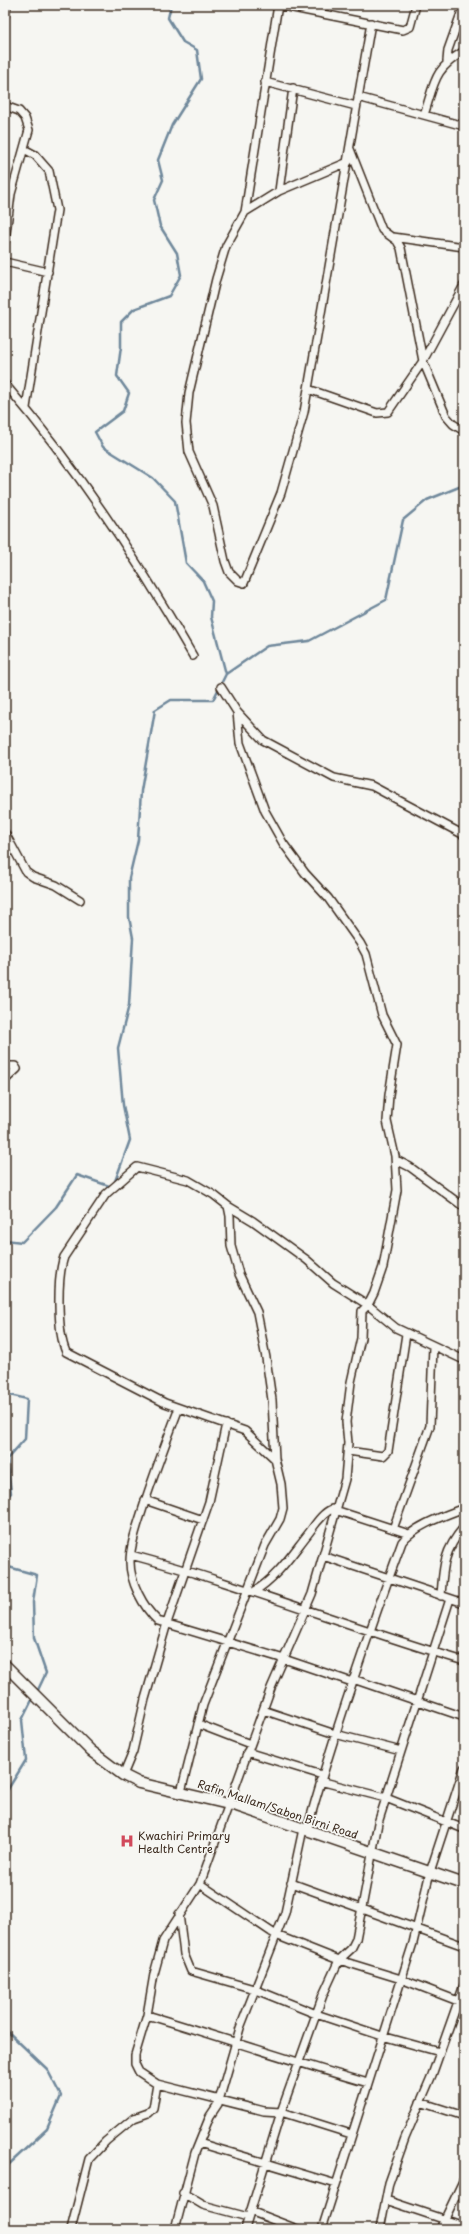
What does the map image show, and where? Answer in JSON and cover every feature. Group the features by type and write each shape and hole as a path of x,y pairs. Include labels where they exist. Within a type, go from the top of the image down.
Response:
{"street":[{"path":"5,15 7,5"},
{"path":"371,23 304,412 286,478 244,584 238,581 229,572 225,560 214,506 189,452 186,423 189,393 216,279 226,246 245,212 278,5 408,30 416,5"},
{"path":"448,61 448,50 464,5"},
{"path":"424,115 439,70 448,61 464,51"},
{"path":"266,82 356,106"},
{"path":"279,190 293,88"},
{"path":"358,97 464,126"},
{"path":"5,106 19,111 28,125 29,130 12,194 5,241"},
{"path":"350,148 382,230 392,237 401,248 423,361 446,416 453,424 464,431"},
{"path":"24,149 36,156 49,171 57,210 26,408"},
{"path":"245,212 279,190 348,162"},
{"path":"392,237 464,248"},
{"path":"5,262 48,272"},
{"path":"308,389 377,413 388,412 423,361 464,285"},
{"path":"5,384 26,408 80,478 154,588 193,656"},
{"path":"221,688 236,712 263,740 334,778 372,786 385,792 464,835"},
{"path":"236,712 240,743 265,811 283,843 305,873 342,917 366,954 382,1015 397,1045 389,1095 387,1122 396,1160 397,1190 383,1268 368,1305 362,1311 361,1338 350,1389 346,1422 348,1450 345,1479 337,1511 306,1608 263,1710 200,1884 192,1898 179,1914 163,1941 154,1974 147,2016 135,2055 135,2064 139,2072 157,2084 264,2111 281,2112 352,2134"},
{"path":"5,833 26,872 33,877 56,885 80,900"},
{"path":"5,1066 15,1066 17,1069 5,1080"},
{"path":"396,1160 410,1167 464,1207"},
{"path":"275,1459 245,1431 165,1403 66,1352 60,1310 61,1265 64,1257 106,1194 137,1167 188,1180 214,1194 228,1206 253,1221 307,1260 333,1283 368,1305 406,1334 464,1360"},
{"path":"181,1792 203,1705 227,1642 250,1591 265,1545 280,1519 283,1508 281,1484 275,1459 272,1400 260,1326 257,1312 233,1255 228,1206"},
{"path":"348,1450 383,1456 388,1451 406,1334"},
{"path":"393,1529 430,1426 433,1346"},
{"path":"179,1408 145,1500 134,1538 130,1562 135,1585 146,1607 158,1621 418,1700 464,1717"},
{"path":"123,1775 132,1751 167,1623 187,1570 213,1489 226,1424"},
{"path":"145,1500 203,1520"},
{"path":"174,2229 183,2192 199,2143 210,2116 220,2099 236,2041 254,1989 285,1913 305,1830 321,1778 353,1680 402,1542 409,1534 440,1517 464,1508"},
{"path":"250,1591 266,1584 328,1511 332,1509 409,1534"},
{"path":"441,1596 448,1550 451,1542 464,1527"},
{"path":"131,1555 187,1570 306,1608 370,1632 464,1661"},
{"path":"323,1556 388,1579 464,1603"},
{"path":"245,2229 281,2112 316,2014 339,1960 351,1949 356,1939 372,1852 386,1798 450,1599"},
{"name":"Rafin Mallam/Sabon Birni Road","path":"5,1665 91,1751 123,1775 139,1783 228,1804 464,1884"},
{"path":"263,1710 335,1734 401,1752"},
{"path":"198,1724 250,1744"},
{"path":"247,1752 321,1778 386,1798 464,1829"},
{"path":"322,2229 417,1929 430,1872 464,1768"},
{"path":"292,1883 464,1946"},
{"path":"200,1884 276,1936 339,1960 401,1979 458,2001"},
{"path":"179,1914 184,1954 191,1971 254,1989 316,2014 382,2036 440,2052"},
{"path":"380,2229 389,2183 405,2138 440,2052 464,1985"},
{"path":"147,2016 236,2041 298,2063 368,2083"},
{"path":"71,2229 90,2159 106,2141 134,2118 148,2113 153,2108 157,2084"},
{"path":"420,2102 464,2116"},
{"path":"199,2143 336,2184"},
{"path":"440,2229 464,2179"},
{"path":"183,2192 203,2205 249,2214 297,2229"},
{"path":"386,2200 464,2226"}],"waterway":[{"path":"171,5 168,18 183,42 197,50 201,79 172,125 158,160 163,180 154,200 160,226 177,253 181,275 169,296 134,309 121,322 121,347 117,376 129,393 123,411 95,432 103,447 153,478 175,501 186,563 203,581 212,601 211,617 226,674"},
{"path":"114,1184 130,1140 123,1105 118,1048 129,1005 133,938 129,917 129,878 138,840 141,791 155,710 171,700 213,700 226,674 267,646 309,641 386,600 403,520 427,500 464,485"},
{"path":"5,1240 22,1242 56,1207 77,1175 112,1187"},
{"path":"5,1394 27,1399 25,1439 7,1459 11,1493 5,1499"},
{"path":"5,1566 37,1575 33,1602 34,1638 46,1673 37,1692"},
{"path":"5,1794 26,1760 22,1720 33,1698"},
{"path":"5,2029 47,2069 61,2096 47,2129 5,2168"}],"place":[{"name":"Kwachiri Primary Health Centre","path":"127,1841"}]}
